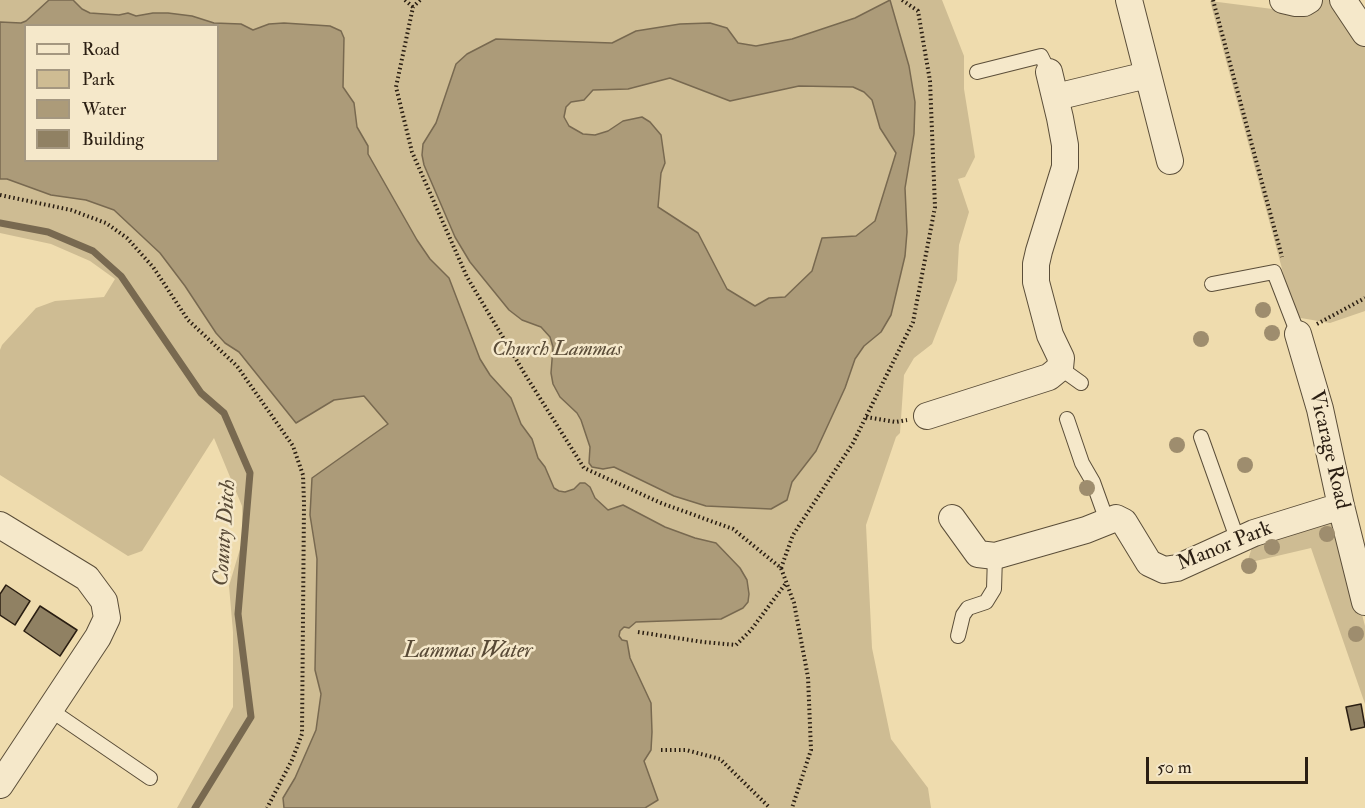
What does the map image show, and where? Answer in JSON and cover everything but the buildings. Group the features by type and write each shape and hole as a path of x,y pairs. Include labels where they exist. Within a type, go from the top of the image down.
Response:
{"street":[{"path":"1129,0 1170,161"},
{"path":"1283,0 1304,3 1309,0"},
{"path":"1342,0 1365,33"},
{"path":"927,416 1049,377 1060,368 1061,358 1050,335 1036,282 1039,250 1065,167 1065,146 1049,72"},
{"path":"1056,97 1147,75"},
{"name":"Vicarage Road","path":"1298,334 1320,409 1365,602"},
{"name":"Manor Park","path":"1107,521 1116,518 1124,522 1149,563 1164,570 1177,567 1254,533 1341,506"},
{"path":"952,518 978,554 995,556 1086,530 1107,521"},
{"path":"0,525 87,578 104,601 107,618 98,637 0,785"}],"lane":[{"path":"977,72 1041,56 1049,72"},
{"path":"1212,284 1274,272 1298,334"},
{"path":"1060,368 1081,383"},
{"path":"1067,419 1082,464 1093,482 1107,521"},
{"path":"1201,437 1238,540"},
{"path":"958,636 963,615 968,608 986,602 994,589 995,556"},
{"path":"50,709 150,778"}],"path":[{"path":"405,0 412,7"},
{"path":"420,0 412,7 396,87 412,152 467,277 526,376 585,468 661,503 733,529 781,568 794,603 808,677 811,750 792,808"},
{"path":"781,568 793,535 853,443 913,322 936,207 930,81 918,11 902,0"},
{"path":"1213,0 1282,259"},
{"path":"0,195 71,210 106,223 127,238 153,267 188,320 237,366 293,446 303,475 304,503 302,734 267,808"},
{"path":"1298,334 1365,298"},
{"path":"866,417 896,422 927,416"},
{"path":"638,632 736,645 751,630 786,582"},
{"path":"661,750 686,750 720,759 770,808"}],"green space":[{"name":"Church Lammas","path":"0,0 942,0 964,56 964,89 975,157 965,177 958,179 969,212 959,245 957,280 932,344 914,358 904,375 900,433 896,437 866,525 872,648 891,739 928,788 931,808 177,808 233,707 233,632 229,586 242,542 242,506 214,438 142,551 128,556 0,475 0,350 2,345 36,308 55,301 104,297 115,279 90,261 51,244 0,233"},
{"path":"1323,0 1343,0 1365,33 1365,311 1330,323 1295,317 1210,1 1296,12 1318,7"},
{"path":"1327,521 1340,530 1365,626 1365,704 1311,548 1247,563 1253,544"}],"water":[{"name":"Lammas Water","path":"49,0 73,0 90,13 119,15 128,13 136,16 168,13 192,16 214,23 241,24 253,30 269,24 284,23 330,26 341,31 344,38 343,87 354,103 357,127 368,146 368,154 417,240 430,259 449,278 480,359 490,375 511,398 521,424 532,439 538,458 545,467 554,488 565,492 574,489 580,483 585,483 590,487 595,498 608,510 623,505 665,527 716,543 740,568 747,580 748,602 743,608 721,619 636,622 620,631 619,636 622,640 627,641 630,658 651,703 651,750 644,761 658,800 645,808 284,808 283,798 295,778 316,730 321,694 315,670 317,559 310,515 312,478 388,424 364,396 334,400 296,423 239,352 225,343 216,333 160,253 114,210 86,200 51,195 7,179 0,179 0,22 21,23"},
{"path":"890,0 909,66 915,102 914,134 905,188 907,232 905,256 891,315 881,332 864,346 855,359 845,388 816,451 792,482 787,500 771,509 706,506 674,496 614,467 603,469 592,467 589,463 590,447 581,420 560,397 553,384 551,373 553,347 550,337 541,327 522,320 509,310 470,262 455,237 424,165 423,144 436,123 456,64 467,54 496,39 612,43 636,31 680,24 710,23 727,28 738,43 756,46 792,39 855,18","holes":["670,78 730,101 799,86 853,87 864,92 872,100 880,128 896,153 875,221 856,236 822,238 812,271 785,297 769,298 755,306 727,289 698,233 658,207 661,173 665,163 661,135 650,122 642,117 623,121 608,131 595,135 583,134 569,126 564,117 566,107 571,102 584,100 593,90 628,89"]}],"waterway":[{"name":"County Ditch","path":"0,223 48,232 93,251 121,276 201,393 224,413 250,473 238,614 251,717 195,808"}]}
